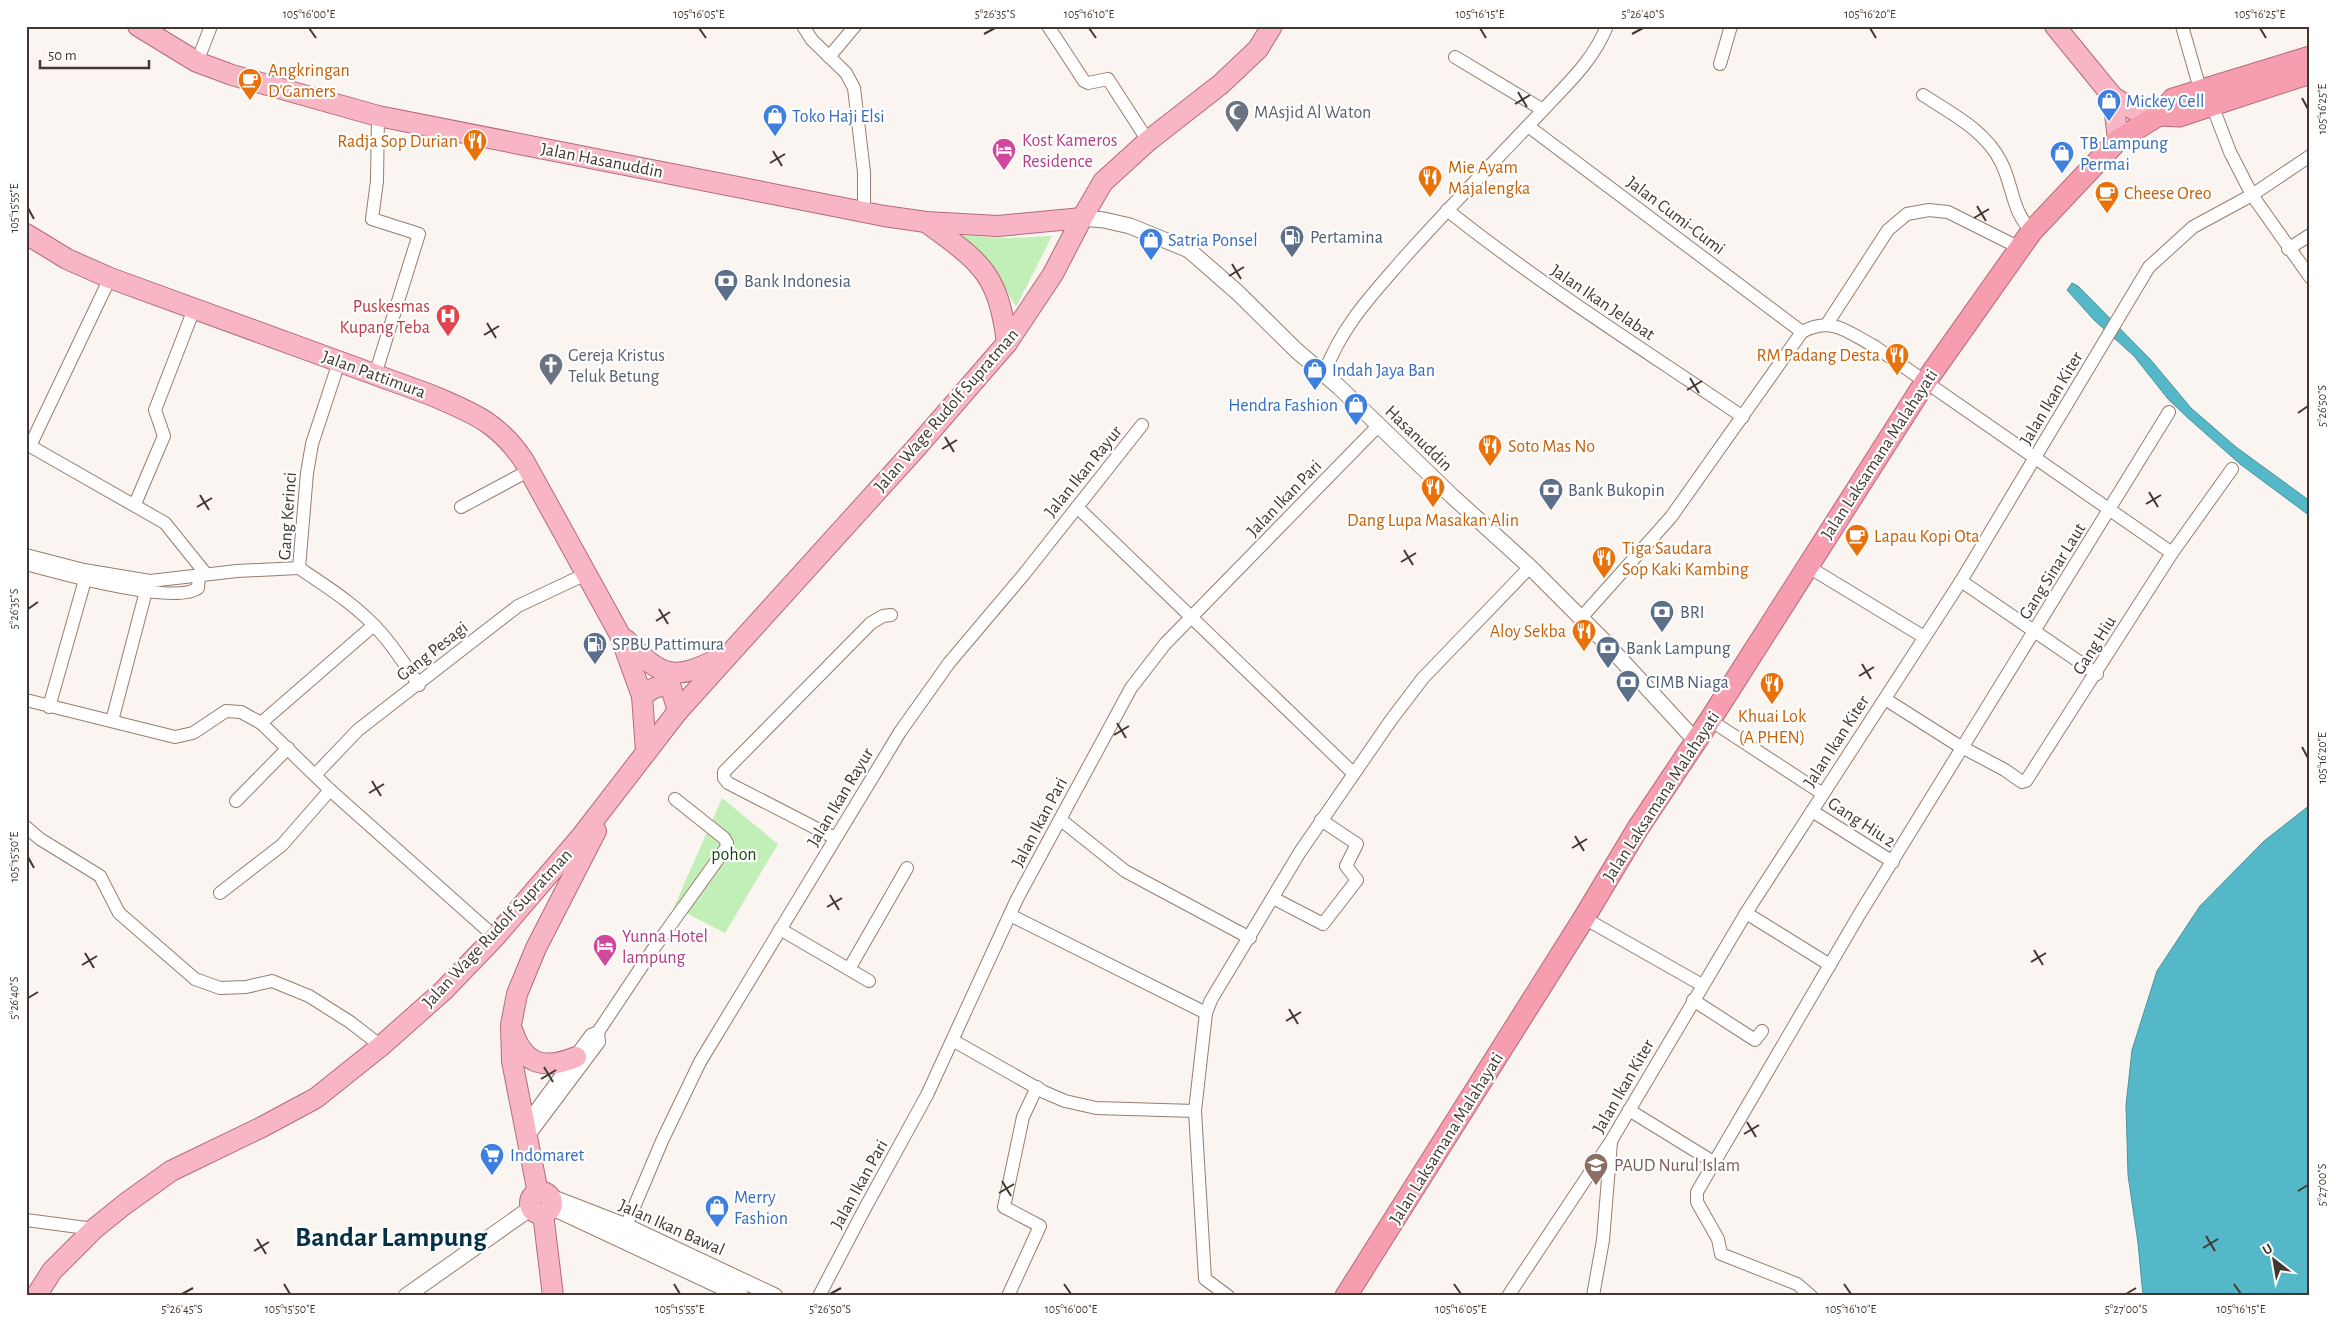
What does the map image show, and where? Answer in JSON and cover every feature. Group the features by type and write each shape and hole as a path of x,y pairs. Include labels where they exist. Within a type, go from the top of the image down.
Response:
{"highway":[{"path":"2206,97 2310,57"},
{"path":"2206,97 2310,74"},
{"name":"Jalan Laksamana Malahayati","path":"1346,1296 1584,918 1638,828 1710,720 1926,381 2026,239 2118,140 2154,117 2173,99 2206,97"}],"main road":[{"name":"Jalan Hasanuddin","path":"138,26 197,62 232,75 378,116 864,212 926,222 998,226 1082,218"},
{"name":"Jalan Wage Rudolf Supratman","path":"36,1296 52,1270 94,1229 171,1170 262,1127 316,1098 381,1046 443,991 495,936 614,796 646,751 678,711 916,448 1007,343 1053,274 1103,182 1148,141 1221,84 1258,48 1272,26"},
{"path":"2055,26 2113,97 2154,117"},
{"path":"2113,97 2118,140"},
{"path":"926,222 970,254 985,271 997,290 1004,316 1007,343"},
{"name":"Jalan Pattimura","path":"26,234 67,259 110,278 431,395 475,414 511,441 530,470 620,634 642,696 646,751"},
{"name":"Jalan Pattimura","path":"620,634 649,663 661,670 676,673 689,672 732,652"},
{"path":"642,696 654,688 664,685 671,688 678,711"},
{"name":"Jalan Wage Rudolf Supratman","path":"553,1296 543,1204 512,1061 511,1025 517,994 536,948 614,796"},
{"path":"511,1025 522,1052 537,1062 550,1064 576,1057"},
{"path":"26,1281 52,1270"}],"street":[{"path":"197,62 211,26"},
{"path":"803,26 812,40 846,73 854,88 864,172 864,212"},
{"path":"829,57 855,26"},
{"path":"1048,26 1084,81 1088,83 1108,79 1148,141"},
{"path":"1324,374 1334,347 1352,318 1447,210 1586,64 1607,26"},
{"path":"1720,64 1731,26"},
{"path":"2182,26 2206,97 2230,152 2252,195 2288,249 2310,277"},
{"path":"1455,57 1543,110"},
{"path":"1826,324 1888,230 1907,214 1929,210 1948,212 2026,239 2024,223 2018,212 2001,161 1981,133 1923,95"},
{"path":"375,375 419,234 372,219 377,181 378,116"},
{"name":"Jalan Cumi-Cumi","path":"1528,126 1802,332"},
{"name":"Jalan Ikan Kiter","path":"1508,1296 1611,1141 1693,1000 1746,914 1961,581 2149,267 2193,227 2252,195 2310,156"},
{"name":"Jalan Ikan Jelabat","path":"1447,210 1552,290 1597,318 1743,417"},
{"name":"Hasanuddin","path":"1082,218 1104,220 1130,226 1189,250 1237,292 1297,351 1530,567 1581,618 1695,740"},
{"path":"2288,249 2310,235"},
{"path":"110,278 46,414 29,444 32,448 135,504 165,523 203,574"},
{"path":"135,504 164,436 155,416 156,404 194,309"},
{"path":"1581,618 1671,517 1802,332 1814,326 1826,324 1841,328 1874,346 2035,456 2109,511 2172,553"},
{"name":"Gang Kerinci","path":"339,362 312,444 307,473 300,568 340,595 374,625 391,645 419,685"},
{"name":"Gang Sinar Laut","path":"1811,1296 1798,1284 1721,1254 1718,1239 1698,1202 1697,1192 1716,1163 1830,965 1892,862 2169,412"},
{"name":"Jalan Ikan Rayur","path":"626,1226 662,1141 700,1062 900,732 949,663 1025,573 1142,425"},
{"name":"Jalan Ikan Pari","path":"819,1296 927,1096 954,1041 1010,915 1131,688 1165,644 1378,426"},
{"name":"Gang Hiu","path":"1964,747 2022,782 2026,781 2172,553 2232,469"},
{"path":"461,507 530,470"},
{"path":"1077,506 1190,618 1353,773"},
{"path":"26,555 84,570 150,581 203,574 300,568"},
{"path":"26,564 85,580 146,591 192,592 198,588 203,574"},
{"path":"1808,566 1924,637"},
{"path":"1228,1296 1204,1279 1195,1111 1206,1013 1211,1000 1250,938 1272,898 1353,773 1423,678 1530,567"},
{"name":"Gang Pesagi","path":"315,775 358,730 419,685 518,606 586,574"},
{"path":"50,707 85,580"},
{"path":"1961,581 2036,630 2096,674"},
{"path":"112,722 146,591"},
{"path":"835,838 728,783 724,778 724,772 871,623 883,616 892,615"},
{"path":"261,723 374,625"},
{"path":"1885,699 1956,744 1964,747"},
{"path":"26,700 167,735 183,737 200,729 226,711 241,712 261,723 330,790 495,936"},
{"path":"1710,720 1823,794"},
{"path":"236,801 288,748"},
{"path":"220,893 282,845 330,790"},
{"path":"526,1132 591,1035 598,1032 654,948 726,848 727,843 724,838 675,799"},
{"name":"Gang Hiu 2","path":"1812,811 1892,862"},
{"path":"1061,820 1125,871 1250,938"},
{"path":"1272,898 1323,924 1357,880 1346,866 1357,844 1321,820"},
{"path":"26,827 40,839 100,876 119,913 196,980 220,988 246,987 272,981 309,996 350,1022 381,1046"},
{"path":"849,969 907,868"},
{"path":"1746,914 1830,965"},
{"path":"1010,915 1206,1013"},
{"path":"1584,918 1702,985"},
{"path":"780,929 868,981"},
{"path":"1693,1000 1755,1040 1762,1031"},
{"path":"526,1132 598,1042 598,1032"},
{"path":"954,1041 1065,1101 1096,1108 1195,1111"},
{"path":"1008,1296 1040,1226 1004,1207 1022,1117 1037,1087"},
{"path":"1629,1110 1716,1163"},
{"path":"1593,1296 1603,1240 1611,1141"},
{"path":"406,1296 543,1204"},
{"name":"Jalan Ikan Bawal","path":"543,1204 626,1226 775,1296"},
{"name":"Jalan Ikan Bawal","path":"543,1204 741,1296"},
{"path":"26,1220 94,1229"}],"green space":[{"path":"954,235 1008,238 1052,236 1016,307 991,263"},
{"name":"pohon","path":"722,798 778,844 725,933 674,907"}],"water":[{"path":"2072,283 2078,286 2150,359 2191,408 2236,447 2310,501 2310,516 2240,464 2168,399 2134,356 2094,320 2067,290"},
{"path":"2310,805 2310,1296 2143,1296 2138,1243 2128,1175 2126,1105 2132,1050 2157,971 2200,906 2264,841"}],"place":[{"name":"Angkringan D'Gamers","path":"250,101"},
{"name":"Mickey Cell","path":"2109,122"},
{"name":"MAsjid Al Waton","path":"1237,133"},
{"name":"Toko Haji Elsi","path":"775,137"},
{"name":"Radja Sop Durian","path":"475,162"},
{"name":"Kost Kameros Residence","path":"1004,171"},
{"name":"TB Lampung Permai","path":"2062,174"},
{"name":"Mie Ayam Majalengka","path":"1430,198"},
{"name":"Cheese Oreo","path":"2107,214"},
{"name":"Pertamina","path":"1292,258"},
{"name":"Satria Ponsel","path":"1151,261"},
{"name":"Bank Indonesia","path":"726,302"},
{"name":"Puskesmas Kupang Teba","path":"448,337"},
{"name":"RM Padang Desta","path":"1897,376"},
{"name":"Gereja Kristus Teluk Betung","path":"551,386"},
{"name":"Indah Jaya Ban","path":"1315,391"},
{"name":"Hendra Fashion","path":"1356,426"},
{"name":"Soto Mas No","path":"1490,467"},
{"name":"Dang Lupa Masakan Alin","path":"1433,508"},
{"name":"Bank Bukopin","path":"1551,511"},
{"name":"Lapau Kopi Ota","path":"1857,557"},
{"name":"Tiga Saudara Sop Kaki Kambing","path":"1604,579"},
{"name":"BRI","path":"1662,633"},
{"name":"Aloy Sekba","path":"1584,652"},
{"name":"SPBU Pattimura","path":"595,665"},
{"name":"Bank Lampung","path":"1608,669"},
{"name":"CIMB Niaga","path":"1628,703"},
{"name":"Khuai Lok (A PHEN)","path":"1772,705"},
{"name":"Yunna Hotel lampung","path":"605,967"},
{"name":"Indomaret","path":"492,1176"},
{"name":"PAUD Nurul Islam","path":"1596,1186"},
{"name":"Merry Fashion","path":"717,1228"}],"district":[{"name":"Bandar Lampung","path":"391,1236"}]}
